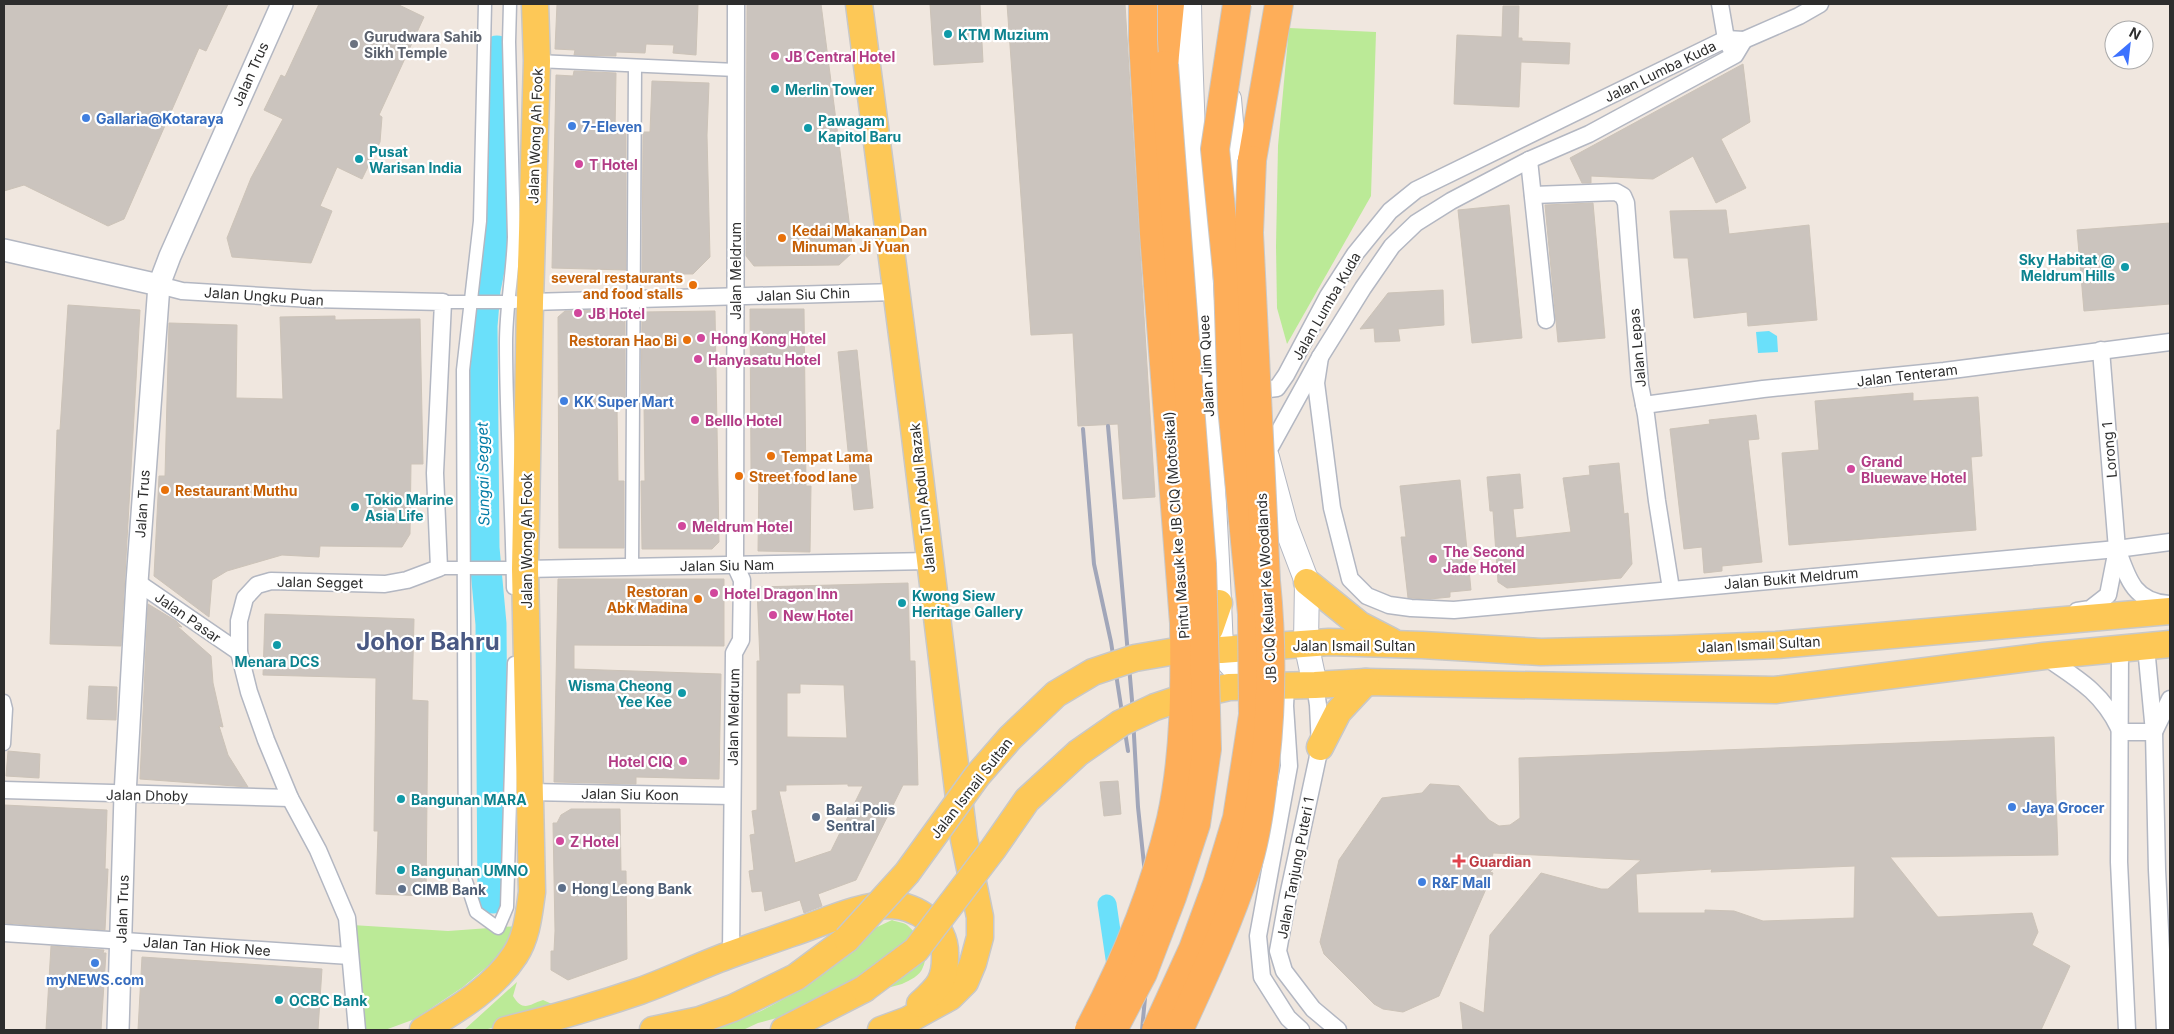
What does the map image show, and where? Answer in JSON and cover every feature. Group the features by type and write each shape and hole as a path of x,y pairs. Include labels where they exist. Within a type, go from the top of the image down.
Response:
{"highway":[{"name":"Pintu Masuk ke JB CIQ (Motosikal)","path":"1089,1030 1130,943 1153,883 1171,818 1181,746 1185,686 1184,623 1154,224 1143,40 1143,4"},
{"path":"1113,1030 1143,973 1172,897 1196,824 1207,749 1202,564 1161,4"},
{"path":"1164,65 1170,4"},
{"path":"1235,273 1215,148 1237,4"},
{"path":"1156,1030 1193,949 1217,884 1237,818 1253,715 1252,614 1232,406 1237,155 1263,4"},
{"name":"JB CIQ Keluar Ke Woodlands","path":"1178,1030 1235,904 1249,861 1258,822 1269,735 1272,634 1266,581 1249,233 1252,160 1279,4"}],"main road":[{"name":"Jalan Wong Ah Fook","path":"423,1030 474,998 516,954 528,925 532,892 529,792 512,568 514,302 537,61 535,4"},
{"name":"Jalan Jim Quee","path":"1189,4 1191,94 1216,524 1221,650"},
{"path":"1228,4 1235,273 1266,455 1285,524 1306,582 1306,643 1315,686"},
{"name":"Jalan Tun Abdul Razak","path":"857,6 896,292 964,839 980,917 980,937 974,963 965,982 950,997 890,1027"},
{"path":"1201,267 1212,257 1221,253 1235,256 1235,273"},
{"path":"1216,524 1231,542 1243,552 1253,556 1266,552 1285,524"},
{"path":"1306,582 1360,625 1397,644"},
{"path":"1181,650 1201,641 1210,629 1219,603"},
{"name":"Jalan Ismail Sultan","path":"653,1030 700,1020 733,1008 796,977 847,939 907,873 977,776 1010,738 1056,694 1093,672 1134,658 1181,650 1221,650 1306,643 1397,644 1541,652 1776,645 2170,611"},
{"path":"784,1030 864,989 916,950 1034,793 1078,753 1121,723 1155,707 1176,700 1229,687 1315,686 1366,682 1775,690 2044,656 2158,646"},
{"path":"1221,650 1227,662 1246,677 1256,681 1286,685"},
{"path":"1320,747 1338,712 1366,682"},
{"path":"506,1030 566,1015 642,990 731,954 873,907 902,906 924,914 940,932 945,949 944,976 937,989 890,1027"}],"street":[{"name":"Jalan Trus","path":"118,1030 126,795 137,582 159,285 170,256 282,4"},
{"path":"443,302 435,473 438,568 467,569 512,568 514,674 506,907 498,928 476,912 465,878 467,569 463,370 480,221 485,4"},
{"path":"510,4 509,52 514,302"},
{"name":"Jalan Meldrum","path":"731,954 734,653 741,640 742,632 742,580 735,565 736,4"},
{"path":"1720,4 1726,38 1735,55"},
{"path":"1744,40 1799,16 1820,4"},
{"name":"Jalan Lumba Kuda","path":"1252,380 1263,390 1278,388 1328,296 1355,254 1390,211 1416,190 1726,38 1744,40 1735,55 1589,134 1529,160 1451,201 1416,223 1392,246 1363,288 1320,357 1266,455"},
{"path":"537,61 736,70"},
{"path":"632,567 635,66"},
{"path":"1529,160 1546,320"},
{"name":"Jalan Lepas","path":"1533,195 1616,192 1623,196 1626,203 1638,371 1671,589"},
{"name":"Jalan Ungku Puan","path":"4,250 182,291 311,299 514,302"},
{"name":"Jalan Siu Chin","path":"514,302 896,292"},
{"name":"Jalan Tenteram","path":"1644,404 1763,389 1934,372 2170,342"},
{"name":"Lorong 1","path":"2101,350 2118,549 2127,575 2142,596 2154,603 2170,604"},
{"name":"Jalan Lumba Kuda","path":"1320,357 1316,384 1332,508 1350,579 1366,596 1389,605 1411,608"},
{"name":"Jalan Bukit Meldrum","path":"1411,608 1454,610 2118,549 2170,542"},
{"name":"Lorong 1","path":"2055,620 2062,614 2090,609 2108,595 2118,549"},
{"name":"Jalan Siu Nam","path":"512,568 930,561"},
{"name":"Jalan Segget","path":"357,1030 347,918 318,850 290,798 249,692 239,652 239,621 245,598 257,585 271,580 385,584 407,580 438,568"},
{"name":"Jalan Pasar","path":"137,582 239,652"},
{"path":"2158,646 2154,732 2157,870 2165,1030"},
{"path":"2120,650 2119,862 2127,1030"},
{"path":"2044,656 2090,688 2111,712 2121,732"},
{"name":"Jalan Tanjung Puteri 1","path":"1286,685 1285,706 1289,766 1258,936 1262,977 1288,1018 1301,1030"},
{"name":"Jalan Tanjung Puteri 1","path":"1315,686 1320,747 1278,951 1284,971 1313,1009 1338,1030"},
{"path":"1229,687 1264,712 1277,726 1288,744"},
{"path":"2154,732 2170,699"},
{"path":"4,701 6,709 4,744"},
{"path":"2121,732 2154,732"},
{"name":"Jalan Dhoby","path":"4,790 126,795 290,798"},
{"name":"Jalan Siu Koon","path":"529,792 732,796"},
{"name":"Jalan Tan Hiok Nee","path":"4,934 350,956"}],"green space":[{"path":"1289,28 1376,32 1371,196 1287,344 1277,308 1276,246 1278,146"},
{"path":"892,920 905,924 911,929 919,938 924,949 925,961 923,967 920,973 911,979 902,984 758,1023 743,1030 710,1030 761,1011 793,994 848,955 873,929"},
{"path":"352,925 448,931 517,926 500,956 463,987 415,1019 385,1030 360,1030"},
{"path":"517,982 513,996 523,1006 543,1000 563,1009 484,1030 464,1030"}],"water":[{"path":"1769,331 1777,336 1778,352 1758,353 1756,332"}],"building":[{"name":"Gallaria@Kotaraya","path":"4,4 228,4 206,51 199,48 124,219 108,226 24,185 4,191"},
{"path":"319,4 397,4 424,17 379,115 382,117 380,142 362,179 337,167 320,206 332,211 311,263 232,257 227,238 251,178 283,119 264,110 281,75 285,77"},
{"path":"557,4 698,4 696,55 673,53 674,45 646,44 645,53 616,52 616,56 574,55 575,50 555,49"},
{"path":"747,4 821,4 853,252 839,265 754,266 746,256"},
{"name":"KTM Muzium","path":"930,4 980,4 983,62 934,65"},
{"path":"1007,4 1125,4 1155,497 1123,499 1118,424 1078,426 1073,333 1031,335"},
{"path":"1503,6 1519,6 1518,38 1522,38 1522,41 1570,43 1569,64 1521,62 1519,107 1454,104 1457,35 1502,37"},
{"path":"1743,64 1750,122 1721,139 1746,188 1716,203 1693,156 1653,179 1591,176 1591,183 1582,183 1570,158"},
{"path":"574,71 616,73 615,131 626,132 626,270 552,268 556,75 573,76"},
{"path":"652,81 709,83 707,135 710,257 693,274 642,274 643,132 650,132"},
{"path":"1593,203 1605,338 1558,342 1545,205"},
{"path":"1509,205 1522,338 1472,343 1458,210"},
{"path":"1726,210 1729,234 1809,225 1817,320 1748,326 1747,312 1694,318 1688,258 1674,258 1670,211"},
{"name":"Sky Habitat @ Meldrum Hills","path":"2170,223 2170,304 2084,311 2077,230"},
{"path":"1443,290 1444,325 1398,329 1400,341 1375,342 1374,328 1360,329 1388,293"},
{"path":"68,305 140,310 121,646 50,644 57,430 60,430"},
{"path":"750,309 804,309 806,486 811,486 810,552 758,551 759,470 751,470"},
{"path":"617,310 617,312 625,312 625,406 617,406 618,481 624,481 624,548 559,548 558,317 565,311"},
{"path":"715,311 719,542 712,549 642,549 641,481 645,481 644,406 641,406 642,312"},
{"path":"335,316 335,320 420,319 423,464 411,464 410,534 402,547 320,546 319,557 282,555 227,571 212,580 209,617 154,576 159,476 165,476 169,323 237,325 236,398 283,399 280,317"},
{"path":"857,350 873,508 854,510 838,352"},
{"name":"Grand Bluewave Hotel","path":"1913,393 1913,401 1978,397 1982,456 1971,457 1976,530 1789,545 1782,453 1819,450 1815,401"},
{"path":"1756,415 1759,439 1748,440 1762,562 1722,566 1722,571 1704,573 1702,547 1684,549 1670,429 1710,424 1709,420"},
{"path":"1619,463 1624,514 1628,513 1632,564 1621,578 1507,588 1498,582 1493,511 1490,511 1487,477 1520,474 1523,508 1513,509 1516,538 1571,532 1563,478 1590,475 1589,466"},
{"path":"1460,480 1471,590 1450,592 1450,597 1430,599 1408,598 1401,537 1406,537 1400,486"},
{"path":"558,579 724,579 724,646 574,645 574,669 721,674 719,779 636,777 636,784 554,782"},
{"path":"908,583 910,661 915,661 918,785 903,785 856,880 818,894 822,906 804,913 800,900 765,911 762,891 752,892 749,871 754,870 750,835 755,834 752,811 757,810 757,661 760,661 757,587","holes":["800,684 844,685 847,738 787,737 787,693 800,693","848,784 848,786 863,786 831,851 795,863 779,791 786,791 786,785"]},
{"path":"148,604 176,621 182,627 177,626 211,656 213,683 223,727 219,726 228,755 248,787 140,779"},
{"path":"265,614 414,619 412,700 428,701 426,896 376,894 378,831 374,831 376,678 263,675"},
{"path":"89,686 117,687 116,720 87,719"},
{"name":"R&F Mall","path":"2054,737 2058,855 1890,857 1938,917 2032,913 2038,932 2032,945 2070,966 2041,1030 1463,1030 1460,1002 1484,1013 1490,935 1541,873 1601,889 1608,889 1641,860 1493,853 1492,860 1499,862 1490,872 1493,873 1439,996 1403,1012 1383,1009 1374,1004 1324,954 1320,942 1339,860 1382,798 1422,793 1430,784 1459,786 1489,820 1499,826 1510,825 1520,818 1519,758","holes":["1855,866 1854,918 1763,921 1734,911 1705,910 1705,913 1638,913 1636,874 1712,869 1711,872"]},
{"path":"8,751 40,754 39,778 6,776"},
{"path":"1118,781 1121,814 1104,816 1100,782"},
{"path":"4,805 107,810 105,869 108,869 105,930 4,923"},
{"path":"571,809 620,809 621,871 626,871 627,959 568,980 551,970 551,951 554,951 555,931 553,823 557,823 561,815"},
{"path":"51,946 104,950 103,953 106,953 101,1030 46,1030"},
{"path":"142,957 322,969 318,1030 138,1030"}],"waterway":[{"name":"Sungai Segget","path":"493,898 491,624 484,548 482,326 485,290 497,230 499,179 497,51"},
{"path":"1107,904 1117,972"}],"railway":[{"path":"1108,426 1132,700 1138,807 1150,922 1142,1030"},
{"path":"1083,429 1094,564 1111,642 1128,751"}],"place":[{"name":"KTM Muzium","path":"948,34"},
{"name":"Gurudwara Sahib Sikh Temple","path":"354,44"},
{"name":"JB Central Hotel","path":"775,56"},
{"name":"Merlin Tower","path":"775,89"},
{"name":"Gallaria@Kotaraya","path":"86,118"},
{"name":"7-Eleven","path":"572,126"},
{"name":"Pawagam Kapitol Baru","path":"808,128"},
{"name":"Pusat Warisan India","path":"359,159"},
{"name":"T Hotel","path":"579,164"},
{"name":"Kedai Makanan Dan Minuman Ji Yuan","path":"782,238"},
{"name":"Sky Habitat @ Meldrum Hills","path":"2125,267"},
{"name":"several restaurants and food stalls","path":"693,285"},
{"name":"JB Hotel","path":"578,313"},
{"name":"Hong Kong Hotel","path":"701,338"},
{"name":"Restoran Hao Bi","path":"687,340"},
{"name":"Hanyasatu Hotel","path":"698,359"},
{"name":"KK Super Mart","path":"564,401"},
{"name":"Belllo Hotel","path":"695,420"},
{"name":"Tempat Lama","path":"771,456"},
{"name":"Grand Bluewave Hotel","path":"1851,469"},
{"name":"Street food lane","path":"739,476"},
{"name":"Restaurant Muthu","path":"165,490"},
{"name":"Tokio Marine Asia Life","path":"355,507"},
{"name":"Meldrum Hotel","path":"682,526"},
{"name":"The Second Jade Hotel","path":"1433,559"},
{"name":"Hotel Dragon Inn","path":"714,593"},
{"name":"Restoran Abk Madina","path":"698,599"},
{"name":"Kwong Siew Heritage Gallery","path":"902,603"},
{"name":"New Hotel","path":"773,615"},
{"name":"Menara DCS","path":"277,645"},
{"name":"Wisma Cheong Yee Kee","path":"682,693"},
{"name":"Hotel CIQ","path":"683,761"},
{"name":"Bangunan MARA","path":"401,799"},
{"name":"Jaya Grocer","path":"2012,807"},
{"name":"Balai Polis Sentral","path":"816,817"},
{"name":"Z Hotel","path":"560,841"},
{"name":"Guardian","path":"1459,861"},
{"name":"Bangunan UMNO","path":"401,870"},
{"name":"R&F Mall","path":"1422,882"},
{"name":"Hong Leong Bank","path":"562,888"},
{"name":"CIMB Bank","path":"402,889"},
{"name":"myNEWS.com","path":"95,963"},
{"name":"OCBC Bank","path":"279,1000"}],"district":[{"name":"Johor Bahru","path":"428,641"}]}
